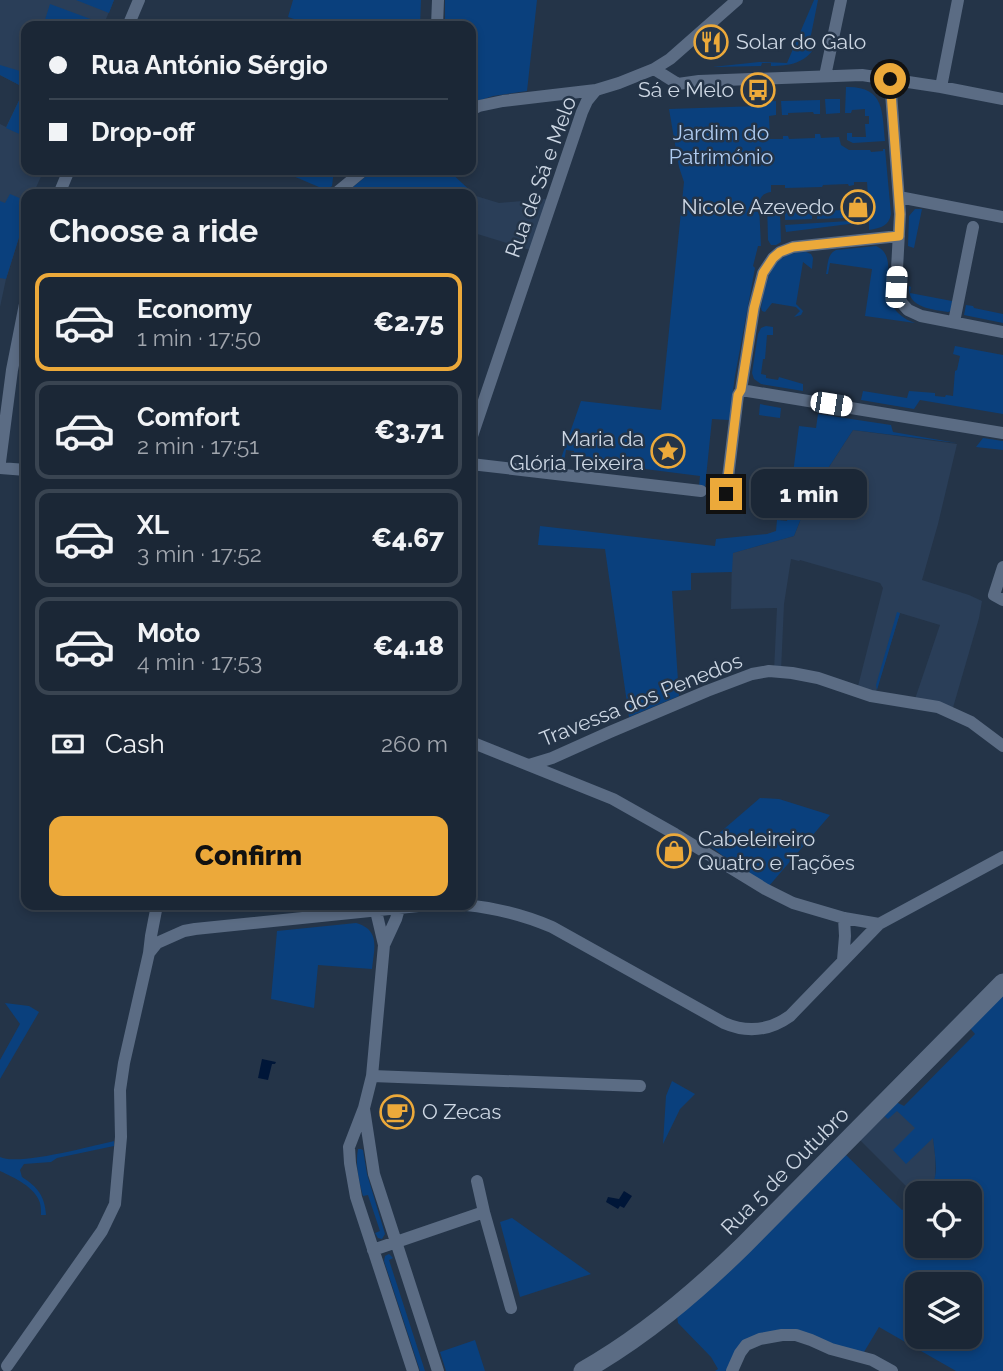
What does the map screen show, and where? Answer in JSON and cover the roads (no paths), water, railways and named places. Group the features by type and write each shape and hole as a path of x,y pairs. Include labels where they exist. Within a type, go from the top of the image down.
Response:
{"main road":[{"name":"Rua 5 de Outubro","path":"583,1371 656,1324 708,1280 1003,983"}],"street":[{"path":"130,21 139,0"},
{"path":"437,21 438,0"},
{"name":"Rua de Sá e Melo","path":"476,424 587,101 596,90 654,69 670,59 737,0"},
{"path":"825,76 841,0"},
{"path":"941,87 958,0"},
{"path":"654,69 678,84 862,75 1003,99"},
{"path":"890,79 900,214 896,287 900,300 914,314 1003,332"},
{"path":"476,109 503,101 596,90"},
{"path":"341,189 358,175"},
{"path":"899,197 1003,217"},
{"path":"954,322 973,227"},
{"path":"726,494 738,395 764,270 780,252 793,247 899,236"},
{"path":"0,462 21,324"},
{"path":"741,390 1003,433"},
{"path":"476,465 701,491"},
{"path":"0,468 21,470"},
{"path":"998,597 1003,567"},
{"name":"Travessa dos Penedos","path":"529,765 552,758 664,708 752,674 769,671 806,675 865,694 942,708 971,722 1003,746"},
{"path":"476,744 613,799 793,903 844,918 879,924"},
{"path":"476,906 532,918 724,1023 741,1029 762,1029 785,1020 879,924 1003,857"},
{"path":"5,1367 102,1231 115,1204 121,1137 120,1090 156,910"},
{"path":"149,953 157,943 184,931 361,910"},
{"path":"378,910 384,945 372,1076 364,1108 349,1147 350,1163 356,1197 413,1371"},
{"path":"384,945 399,910"},
{"path":"843,960 844,918"},
{"path":"372,1076 640,1086"},
{"path":"364,1108 374,1174 438,1371"},
{"path":"477,1181 512,1308"},
{"path":"373,1250 484,1212"},
{"path":"732,1371 746,1345 760,1339 796,1335 831,1349 872,1360 892,1371"}],"place":[{"name":"Solar do Galo","path":"711,42"},
{"name":"Sá e Melo","path":"758,90"},
{"name":"Nicole Azevedo","path":"858,207"},
{"name":"Maria da Glória Teixeira","path":"668,451"},
{"name":"Cabeleireiro Quatro e Tações","path":"674,851"},
{"name":"O Zecas","path":"397,1112"}],"park label":[{"name":"Jardim do Património","path":"721,145"}]}
